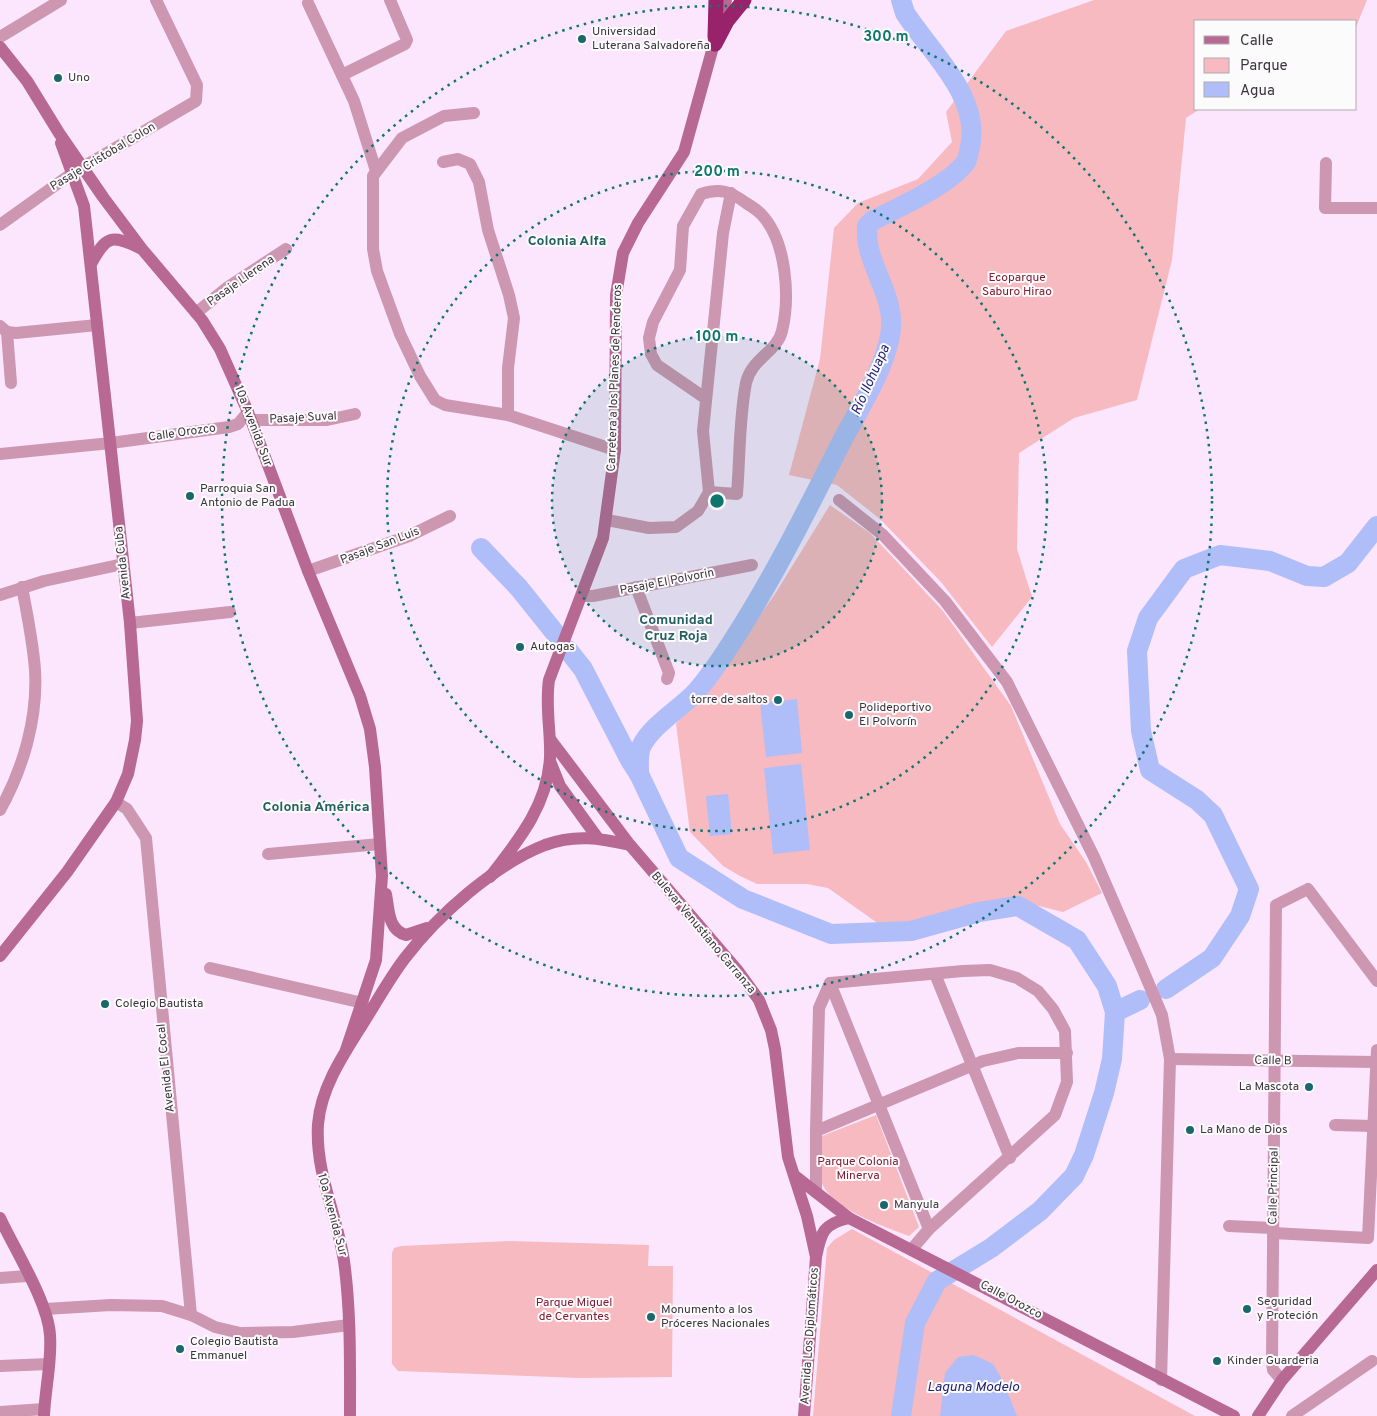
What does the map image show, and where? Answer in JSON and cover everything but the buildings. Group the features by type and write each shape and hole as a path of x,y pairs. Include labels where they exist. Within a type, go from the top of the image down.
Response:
{"highway":[{"path":"715,44 716,0"},
{"path":"715,44 734,12 744,0"}],"main road":[{"name":"Carretera a los Planes de Renderos","path":"490,876 531,822 538,805 550,761 546,700 549,680 582,596 603,538 607,520 615,450 616,295 623,253 638,223 684,152 726,0"},
{"name":"Avenida Cuba","path":"0,47 27,81 59,133 77,171 84,206 130,623 135,688 136,740 128,774 116,802 67,872 0,956"},
{"name":"10a Avenida Sur","path":"77,171 196,313 220,349 250,416 308,571 365,709 375,767 382,876 379,947 364,1002 346,1050"},
{"path":"91,264 99,248 108,240 120,239 142,250"},
{"path":"550,739 630,845"},
{"path":"550,761 560,786 597,837"},
{"path":"597,837 614,824"},
{"path":"434,925 490,876 545,845 580,837 597,837 630,845"},
{"name":"Bulevar Venustiano Carranza","path":"630,845 738,972 759,1000 771,1030 785,1140 788,1157 795,1176"},
{"name":"10a Avenida Sur","path":"382,876 390,920 396,930 401,934 412,935 434,925"},
{"name":"10a Avenida Sur","path":"350,1416 349,1325 344,1260 320,1168 318,1140 320,1109 326,1090 346,1050 395,972 434,925"},
{"name":"Calle Orozco","path":"795,1176 849,1218 1234,1416"},
{"name":"Avenida Los Diplomáticos","path":"795,1176 816,1256"},
{"path":"0,1218 45,1309 50,1334 44,1413"},
{"name":"Avenida Los Diplomáticos","path":"804,1416 816,1256 821,1234 836,1221 849,1218"},
{"path":"1258,1416 1282,1380 1377,1270"}],"street":[{"path":"0,38 61,0"},
{"name":"Pasaje Cristobal Colon","path":"0,225 77,171 196,101 197,85 156,0"},
{"path":"342,75 405,44 407,36 390,0"},
{"path":"308,3 354,101 376,172"},
{"path":"474,113 444,116 402,138 373,176 373,249 377,271 400,334 420,376 435,400 445,405 508,415 615,450"},
{"path":"444,162 458,159 470,164 479,182 488,230 513,310 514,318 508,368 508,415"},
{"path":"1326,163 1325,208 1377,208"},
{"path":"705,398 657,365 651,354 648,338 653,322 680,270 683,226 701,194 715,190 731,193 762,215 774,234 787,282 782,333 770,350 757,360 747,380 743,402 738,494 709,492"},
{"path":"607,520 649,528 676,527 698,511 709,492 703,432 705,398 723,233 731,193"},
{"name":"Pasaje Llerena","path":"196,313 228,286 286,249"},
{"path":"11,383 3,329 97,324"},
{"name":"Pasaje Suval","path":"250,416 312,420 355,414"},
{"name":"Calle Orozco","path":"0,454 111,443 229,427 238,424 250,416"},
{"path":"839,500 883,535 945,601 1006,682 1094,857 1162,1015 1170,1059 1161,1380"},
{"name":"Pasaje San Luis","path":"308,571 408,536 450,516"},
{"path":"0,595 22,587 123,564"},
{"name":"Pasaje El Polvorin","path":"582,596 593,596 752,565"},
{"path":"0,810 24,754 34,712 35,672 22,587"},
{"path":"636,587 669,673 667,679"},
{"path":"130,623 230,612"},
{"name":"Avenida El Cocal","path":"116,802 127,809 146,838 191,1315"},
{"path":"268,854 380,844"},
{"name":"Calle Principal","path":"1282,1380 1274,1370 1272,1361 1276,905 1308,889 1377,981"},
{"path":"210,968 364,1002"},
{"path":"830,984 963,970 990,970 1024,982 1038,991 1053,1009 1065,1031 1067,1082 1054,1115 1010,1158 929,1229 912,1249"},
{"path":"935,974 1010,1158"},
{"path":"830,984 929,1229"},
{"path":"816,1192 819,1008 830,984"},
{"path":"1229,1226 1368,1238 1377,1050"},
{"path":"816,1131 972,1066 1018,1053 1067,1053"},
{"name":"Calle B","path":"1170,1059 1376,1062"},
{"path":"1335,1125 1373,1126"},
{"path":"0,1278 28,1276"},
{"path":"45,1309 111,1305 162,1306 191,1315 215,1327 240,1333 293,1332 349,1325"},
{"path":"1292,1416 1372,1361"},
{"path":"0,1366 49,1364"},
{"path":"0,1412 44,1413"}],"green space":[{"name":"Ecoparque Saburo Hirao","path":"1094,0 1367,0 1357,25 1357,20 1194,20 1194,110 1198,110 1186,118 1172,260 1137,400 1074,418 1019,453 1017,549 1032,597 992,647 941,582 880,519 837,485 789,475 820,359 834,228 858,203 918,179 952,142 946,112 1006,31"},
{"name":"Polideportivo El Polvorín","path":"830,505 870,533 943,611 1011,706 1060,824 1086,862 1102,893 1063,912 1023,902 965,910 912,926 883,927 828,888 807,884 757,884 740,876 723,866 690,832 676,724 729,659 775,594"},
{"name":"Parque Colonia Minerva","path":"876,1115 919,1227 909,1236 844,1207 825,1188 821,1178 822,1136"},
{"path":"852,1229 1195,1416 813,1416 827,1248 834,1240"},
{"name":"Parque Miguel de Cervantes","path":"509,1241 649,1245 648,1266 673,1266 672,1377 579,1378 398,1371 392,1364 392,1253 394,1248 401,1246"}],"water":[{"path":"797,699 802,753 766,757 760,703"},
{"path":"801,764 810,850 773,854 764,768"},
{"path":"728,794 732,834 710,836 706,796"},
{"name":"Laguna Modelo","path":"974,1355 993,1364 1003,1381 1017,1416 940,1416 945,1373 958,1357"}],"waterway":[{"name":"Río Ilohuapa","path":"639,774 639,753 645,739 705,682 762,593 882,363 890,336 891,321 885,294 870,254 867,241 867,226 872,221 935,188 958,171 966,162 970,147 971,128 968,110 961,92 905,13 901,0"},
{"path":"1166,989 1212,958 1240,916 1249,889 1213,815 1197,800 1150,770 1141,731 1137,651 1148,618 1184,569 1220,555 1270,561 1307,576 1324,577 1348,563 1377,526"},
{"path":"481,548 519,588 555,633"},
{"path":"568,650 583,669 639,774 679,858 743,899 831,934 911,931 979,912 1018,906 1077,940 1107,986 1115,1012 1112,1059 1104,1093 1084,1155 1074,1176 1040,1211 991,1248 937,1281 915,1323 901,1416"},
{"path":"1115,1012 1140,1000"}],"place":[{"name":"Universidad Luterana Salvadoreña","path":"582,39"},
{"name":"Uno","path":"58,78"},
{"name":"Parroquia San Antonio de Padua","path":"190,496"},
{"name":"Autogas","path":"520,647"},
{"name":"torre de saltos","path":"778,700"},
{"name":"Polideportivo El Polvorín","path":"849,715"},
{"name":"Colegio Bautista","path":"105,1004"},
{"name":"La Mascota","path":"1309,1087"},
{"name":"La Mano de Dios","path":"1190,1130"},
{"name":"Manyula","path":"884,1205"},
{"name":"Seguridad y Proteción","path":"1247,1309"},
{"name":"Monumento a los Próceres Nacionales","path":"651,1317"},
{"name":"Colegio Bautista Emmanuel","path":"180,1349"},
{"name":"Kinder Guarderia","path":"1217,1361"}],"district":[{"name":"Colonia Alfa","path":"567,241"},
{"name":"Comunidad Cruz Roja","path":"676,628"},
{"name":"Colonia América","path":"316,807"}]}
